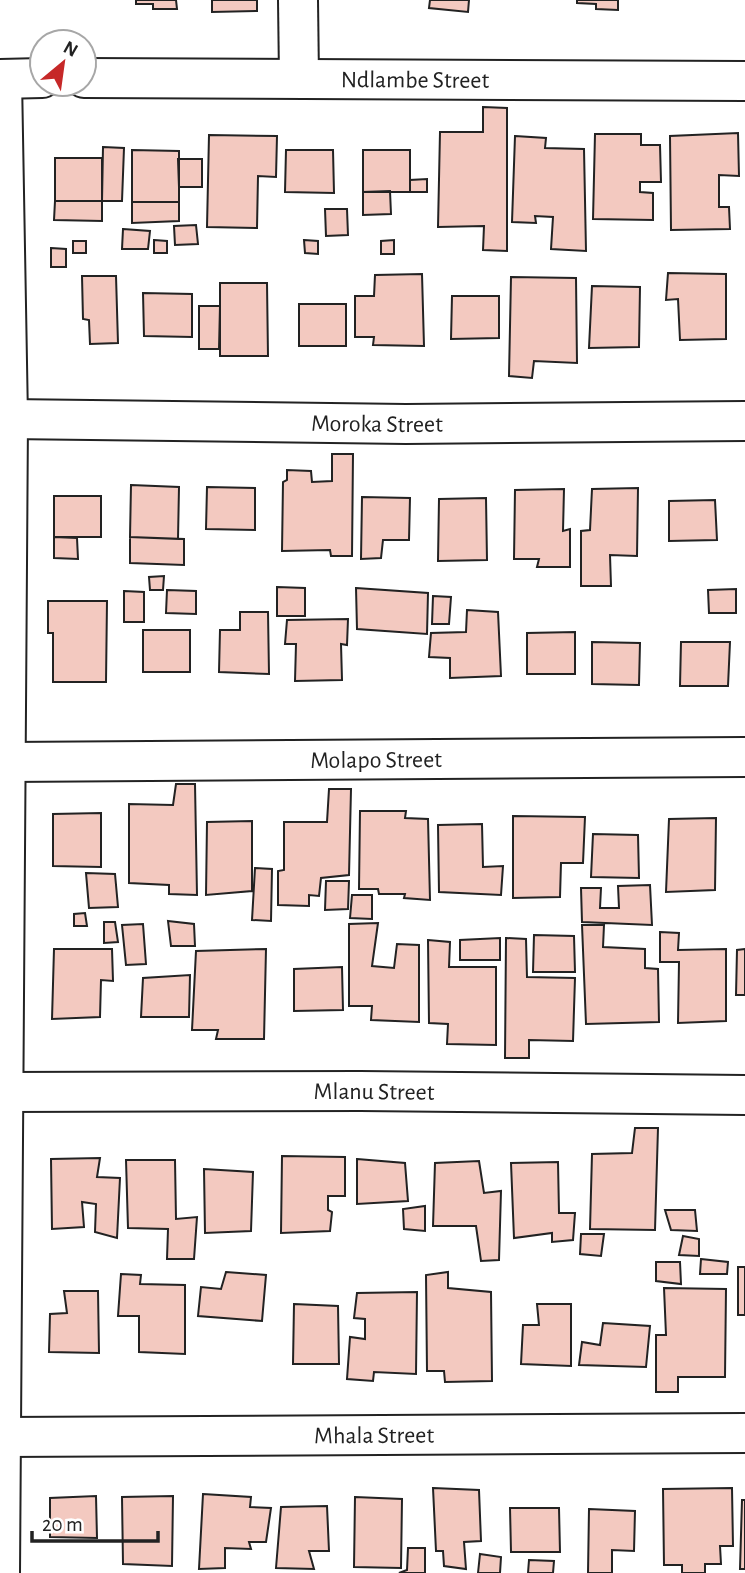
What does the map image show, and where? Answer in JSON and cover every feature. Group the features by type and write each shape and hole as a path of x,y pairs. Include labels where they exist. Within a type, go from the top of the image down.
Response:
{"street":[{"path":"298,0 299,77"},
{"path":"0,1573 8,761 8,419 1,79 28,78"},
{"name":"Ndlambe Street","path":"98,78 745,81"},
{"name":"Moroka Street","path":"8,419 406,424 745,421"},
{"name":"Molapo Street","path":"8,761 745,757"},
{"name":"Mlanu Street","path":"5,1092 360,1091 745,1095"},
{"name":"Mhala Street","path":"3,1437 745,1433"}],"building":[{"path":"136,0 176,0 177,9 153,9 153,4 136,4"},
{"path":"212,0 257,0 257,11 212,12"},
{"path":"430,0 469,0 468,12 429,8"},
{"path":"577,0 618,0 618,10 596,9 596,4 577,3"},
{"path":"483,107 507,108 507,251 483,250 484,226 438,227 440,132 483,132"},
{"path":"738,133 739,176 719,175 719,207 729,207 730,229 671,230 670,136"},
{"path":"595,134 641,134 641,145 660,145 661,182 640,182 640,192 653,193 653,220 593,219"},
{"path":"209,135 277,136 276,177 258,176 257,228 207,227"},
{"path":"515,136 546,138 545,148 584,149 586,251 551,249 553,217 535,216 536,223 512,222"},
{"path":"103,147 124,148 122,201 102,201"},
{"path":"132,150 179,151 179,202 132,202"},
{"path":"286,150 333,150 334,193 285,192"},
{"path":"363,150 410,150 410,192 363,192"},
{"path":"55,158 102,158 102,201 55,201"},
{"path":"178,159 202,159 202,187 179,187"},
{"path":"427,179 427,192 410,192 410,180"},
{"path":"390,191 391,214 363,215 363,192"},
{"path":"55,201 102,201 102,221 54,220"},
{"path":"132,202 179,202 179,221 132,223"},
{"path":"325,209 347,209 348,235 326,236"},
{"path":"196,225 198,244 175,245 174,226"},
{"path":"123,229 150,231 148,249 122,249"},
{"path":"154,240 167,241 167,253 154,253"},
{"path":"304,240 318,241 318,254 305,253"},
{"path":"394,240 394,254 381,254 381,241"},
{"path":"73,241 86,241 86,253 73,253"},
{"path":"51,248 66,249 66,267 51,267"},
{"path":"668,273 726,274 726,339 680,340 678,299 666,300"},
{"path":"422,274 424,346 373,345 374,337 355,337 355,296 374,296 375,275"},
{"path":"82,276 116,276 118,343 90,344 89,320 83,319"},
{"path":"511,277 576,278 577,363 534,361 532,378 509,376"},
{"path":"220,283 267,283 268,356 220,356"},
{"path":"592,286 640,287 639,347 589,348"},
{"path":"143,293 192,294 192,337 144,336"},
{"path":"452,296 499,296 499,338 451,339"},
{"path":"299,304 346,304 346,346 299,346"},
{"path":"199,306 220,306 219,349 199,349"},
{"path":"332,454 353,454 352,556 331,556 330,550 282,551 283,482 287,480 287,470 311,471 312,482 332,481"},
{"path":"131,485 179,487 178,539 130,537"},
{"path":"207,487 255,488 255,530 206,529"},
{"path":"638,488 637,556 610,555 611,586 581,586 581,531 590,530 592,489"},
{"path":"564,489 563,531 570,529 570,567 537,567 539,559 514,559 515,490"},
{"path":"54,496 101,496 101,537 54,537"},
{"path":"362,497 410,498 409,540 383,540 381,558 361,559"},
{"path":"486,498 487,560 438,561 439,499"},
{"path":"715,500 717,540 669,541 669,501"},
{"path":"54,537 77,538 78,559 54,558"},
{"path":"130,537 184,539 184,565 130,563"},
{"path":"164,576 163,590 150,590 149,577"},
{"path":"277,587 305,588 305,616 277,616"},
{"path":"356,588 428,593 427,634 357,629"},
{"path":"736,589 736,613 709,613 708,590"},
{"path":"167,590 196,591 196,614 166,613"},
{"path":"124,591 144,592 144,622 124,622"},
{"path":"433,596 451,597 449,624 432,624"},
{"path":"48,601 107,601 106,682 53,682 53,633 48,633"},
{"path":"467,610 498,612 501,676 450,678 450,658 429,657 431,633 466,632"},
{"path":"240,612 268,612 269,674 219,672 220,630 240,630"},
{"path":"348,619 347,645 341,644 342,680 295,681 296,644 285,644 287,620"},
{"path":"143,630 190,630 190,672 143,672"},
{"path":"575,632 575,674 527,674 527,633"},
{"path":"592,642 640,643 639,685 592,684"},
{"path":"681,642 730,642 728,686 680,686"},
{"path":"176,784 195,784 197,895 169,894 169,885 129,883 129,804 173,805"},
{"path":"329,789 351,789 349,875 321,878 319,896 309,895 309,906 278,905 278,871 284,870 284,822 327,822"},
{"path":"360,811 406,811 405,818 428,819 430,900 404,898 405,894 379,894 378,889 359,889"},
{"path":"101,813 101,867 53,866 53,814"},
{"path":"513,816 585,817 583,863 561,863 560,897 513,898"},
{"path":"716,818 715,890 666,892 669,819"},
{"path":"252,821 252,891 206,895 207,822"},
{"path":"482,824 483,867 503,866 501,895 439,892 438,825"},
{"path":"593,834 638,835 639,878 591,877"},
{"path":"255,868 272,869 271,921 252,920"},
{"path":"86,873 115,874 118,907 89,908"},
{"path":"326,881 349,881 348,909 325,910"},
{"path":"650,885 652,925 582,922 581,888 601,888 600,908 619,908 618,886"},
{"path":"352,895 372,895 372,919 350,918"},
{"path":"85,913 87,926 74,926 74,914"},
{"path":"168,921 194,924 195,946 171,946"},
{"path":"104,922 115,922 118,942 104,943"},
{"path":"378,923 372,966 394,968 397,944 419,945 419,1022 371,1020 372,1006 349,1006 349,924"},
{"path":"143,924 146,964 126,965 122,925"},
{"path":"582,925 604,925 603,947 645,949 645,968 658,969 659,1022 586,1024"},
{"path":"660,932 679,933 678,950 726,949 726,1021 678,1023 679,962 660,962"},
{"path":"534,935 574,936 575,972 533,972"},
{"path":"500,938 500,960 460,960 460,940"},
{"path":"506,938 526,939 527,977 575,978 573,1041 529,1040 529,1058 505,1058"},
{"path":"428,940 450,942 449,967 496,967 496,1045 447,1044 448,1024 429,1023"},
{"path":"54,949 112,949 113,981 101,980 100,1017 52,1019"},
{"path":"266,949 264,1039 216,1039 218,1030 192,1030 196,951"},
{"path":"745,949 745,995 736,995 737,950"},
{"path":"342,967 343,1010 294,1011 294,969"},
{"path":"190,975 189,1017 141,1017 143,978"},
{"path":"635,1128 658,1128 655,1230 590,1229 592,1154 632,1153"},
{"path":"282,1156 345,1157 345,1196 328,1196 328,1210 332,1212 330,1231 281,1233"},
{"path":"100,1158 97,1177 120,1178 117,1238 95,1232 96,1204 82,1202 84,1227 52,1229 51,1159"},
{"path":"357,1159 405,1163 408,1201 357,1204"},
{"path":"126,1160 175,1160 176,1219 197,1217 194,1259 167,1259 168,1229 128,1228"},
{"path":"479,1161 484,1193 501,1191 499,1260 481,1261 476,1226 433,1226 435,1163"},
{"path":"558,1162 559,1213 575,1213 573,1240 552,1242 552,1233 514,1238 511,1163"},
{"path":"204,1169 253,1172 251,1231 205,1233"},
{"path":"425,1206 425,1231 404,1229 403,1209"},
{"path":"665,1210 695,1210 697,1231 671,1230"},
{"path":"581,1234 604,1234 601,1256 580,1254"},
{"path":"683,1236 699,1239 699,1256 679,1255"},
{"path":"701,1259 728,1262 727,1274 700,1274"},
{"path":"656,1262 680,1262 681,1284 656,1281"},
{"path":"738,1267 745,1267 745,1315 738,1315"},
{"path":"226,1272 266,1275 262,1321 198,1316 201,1287 221,1289"},
{"path":"448,1272 448,1288 491,1292 492,1381 445,1382 444,1371 427,1371 426,1275"},
{"path":"121,1274 141,1275 140,1284 185,1285 185,1354 139,1352 139,1316 118,1316"},
{"path":"664,1288 726,1289 725,1377 678,1377 678,1392 656,1392 656,1335 666,1335"},
{"path":"64,1291 98,1291 99,1353 49,1352 50,1314 67,1313"},
{"path":"417,1292 416,1374 374,1372 373,1381 347,1379 350,1337 365,1339 365,1319 354,1318 357,1293"},
{"path":"294,1304 338,1306 339,1364 293,1364"},
{"path":"537,1304 571,1304 571,1366 521,1364 523,1325 539,1325"},
{"path":"603,1323 650,1326 646,1367 579,1365 582,1342 600,1345"},
{"path":"433,1488 479,1490 481,1541 464,1542 466,1569 444,1566 443,1551 436,1551"},
{"path":"732,1488 733,1546 720,1546 721,1564 705,1564 705,1573 682,1573 682,1565 664,1565 663,1489"},
{"path":"203,1494 251,1497 250,1507 271,1508 266,1542 249,1542 251,1549 225,1548 225,1568 199,1569"},
{"path":"96,1496 97,1538 50,1537 50,1498"},
{"path":"173,1496 172,1566 123,1564 122,1497"},
{"path":"355,1497 402,1499 401,1568 354,1567"},
{"path":"742,1500 745,1500 745,1569 740,1569"},
{"path":"327,1506 329,1551 309,1551 314,1569 276,1568 281,1507"},
{"path":"510,1508 559,1508 560,1552 511,1552"},
{"path":"589,1509 635,1511 634,1551 612,1550 612,1573 588,1573"},
{"path":"408,1548 425,1548 425,1573 399,1573 407,1570"},
{"path":"480,1554 501,1557 500,1573 478,1573"},
{"path":"529,1560 554,1561 553,1573 528,1573"}]}
